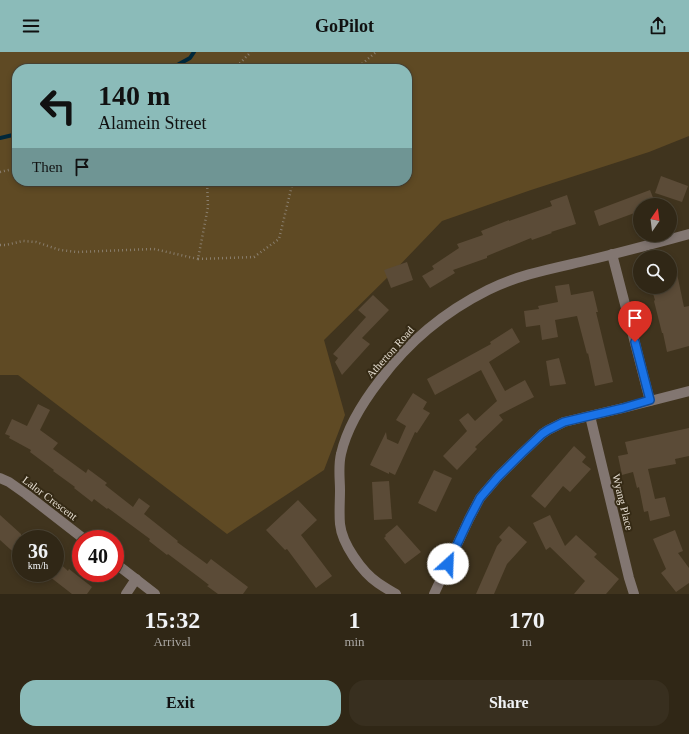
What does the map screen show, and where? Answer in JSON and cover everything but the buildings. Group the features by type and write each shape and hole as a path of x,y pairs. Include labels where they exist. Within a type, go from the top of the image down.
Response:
{"street":[{"name":"Atherton Road","path":"396,594 377,583 363,569 353,556 346,543 340,525 341,456 346,439 357,414 369,394 384,374 421,334 464,303 488,290 509,281 537,272 689,234"},
{"path":"612,254 650,400"},
{"path":"434,594 480,498 498,477 536,439 548,430 564,422 689,391"},
{"name":"Wyang Place","path":"590,416 634,594"},
{"name":"Lalor Crescent","path":"0,478 9,482 26,494 72,530"},
{"path":"124,570 155,594"},
{"path":"126,594 136,580"}],"path":[{"path":"239,64 251,52"},
{"path":"362,64 376,52"},
{"path":"0,172 12,169"},
{"path":"198,259 208,207 207,186"},
{"path":"0,245 23,241 36,242 60,250 77,252 154,249 198,259 254,257 279,239 292,186"}],"shaded area":[{"path":"0,52 689,52 689,136 649,152 531,190 442,221 324,340 345,415 324,470 227,534 18,375 0,375"}],"waterway":[{"path":"179,64 190,58 194,52"},
{"path":"0,138 12,135"}],"route":[{"path":"448,564 480,498 498,477 542,434 564,422 650,400 635,342"}]}
